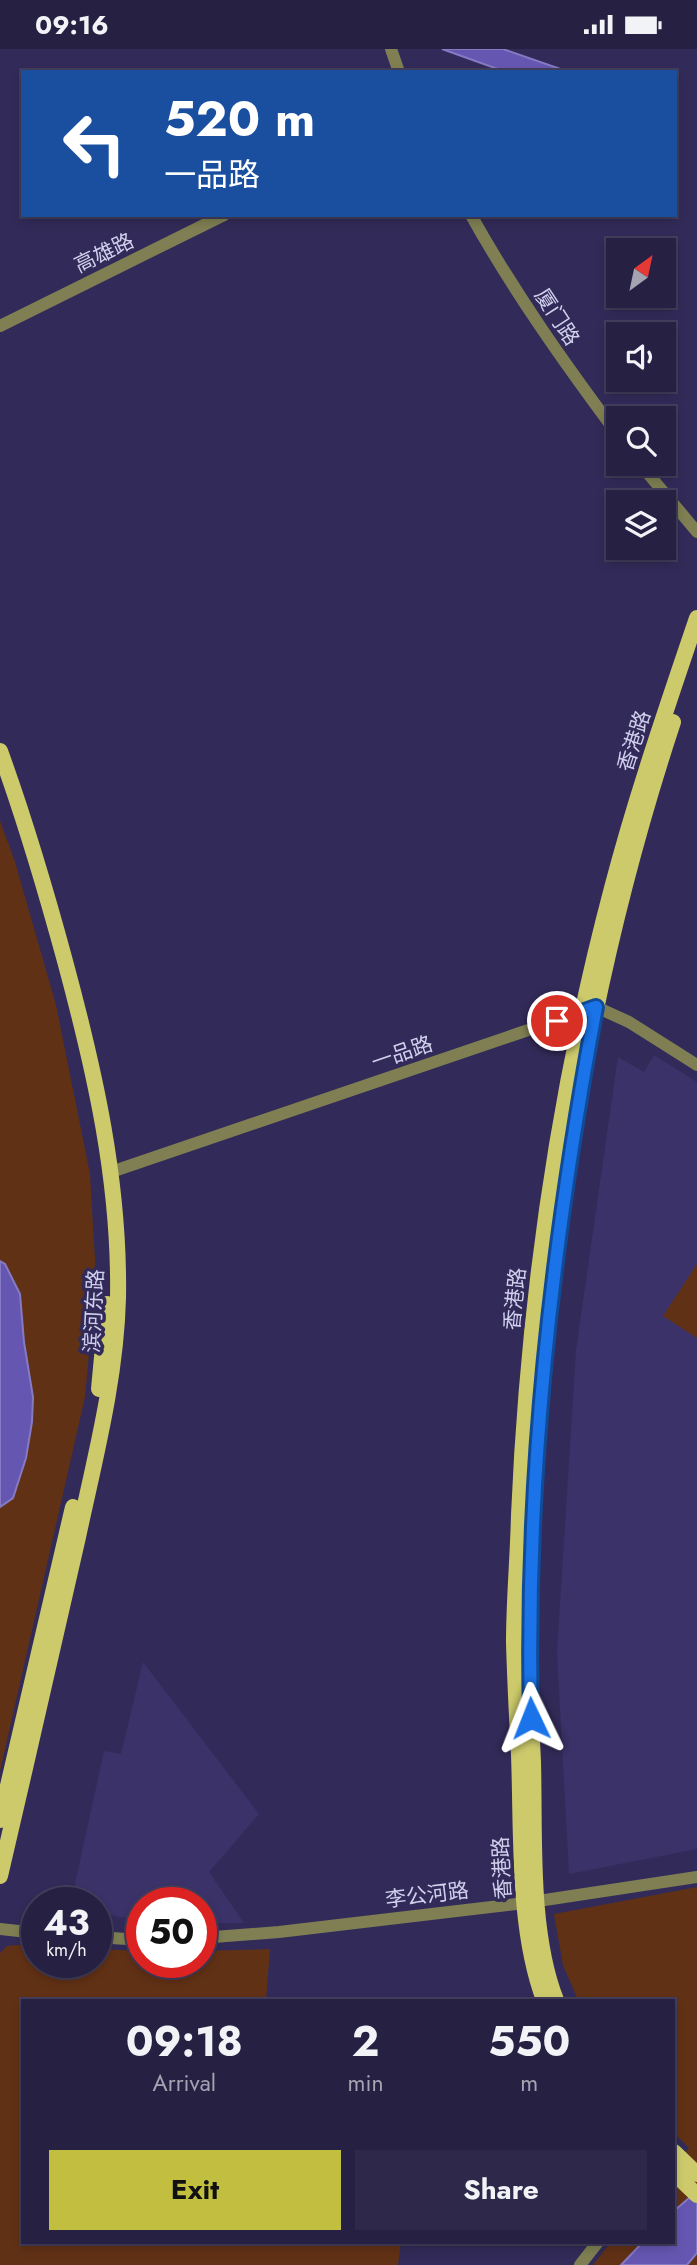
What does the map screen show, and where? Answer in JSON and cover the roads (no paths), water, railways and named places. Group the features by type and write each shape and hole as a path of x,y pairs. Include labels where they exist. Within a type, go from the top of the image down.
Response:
{"main road":[{"name":"香港路","path":"544,1999 537,1981 531,1902 529,1639 536,1445 554,1270 590,1010 612,888 650,757 697,618"},
{"name":"香港路","path":"590,1010 660,763 697,650"},
{"name":"滨河东路","path":"0,751 21,809 83,1028 102,1114 117,1233 118,1300 108,1400 0,1875"},
{"name":"滨河东路","path":"0,779 51,947 92,1114 106,1229 107,1298 98,1399 0,1820"},
{"name":"香港路","path":"531,1902 547,1977 556,1999"},
{"path":"677,2154 697,2174"},
{"path":"675,2174 697,2195"}],"street":[{"path":"391,49 398,70"},
{"name":"高雄路","path":"0,326 220,217"},
{"name":"厦门路","path":"472,217 488,246 565,363 606,419"},
{"path":"650,476 697,532"},
{"path":"590,1010 629,1022 697,1065"},
{"name":"一品路","path":"111,1173 590,1010"},
{"name":"李公河路","path":"217,1937 531,1902 697,1877"},
{"path":"0,1929 21,1931"},
{"path":"580,2265 596,2244"}]}
